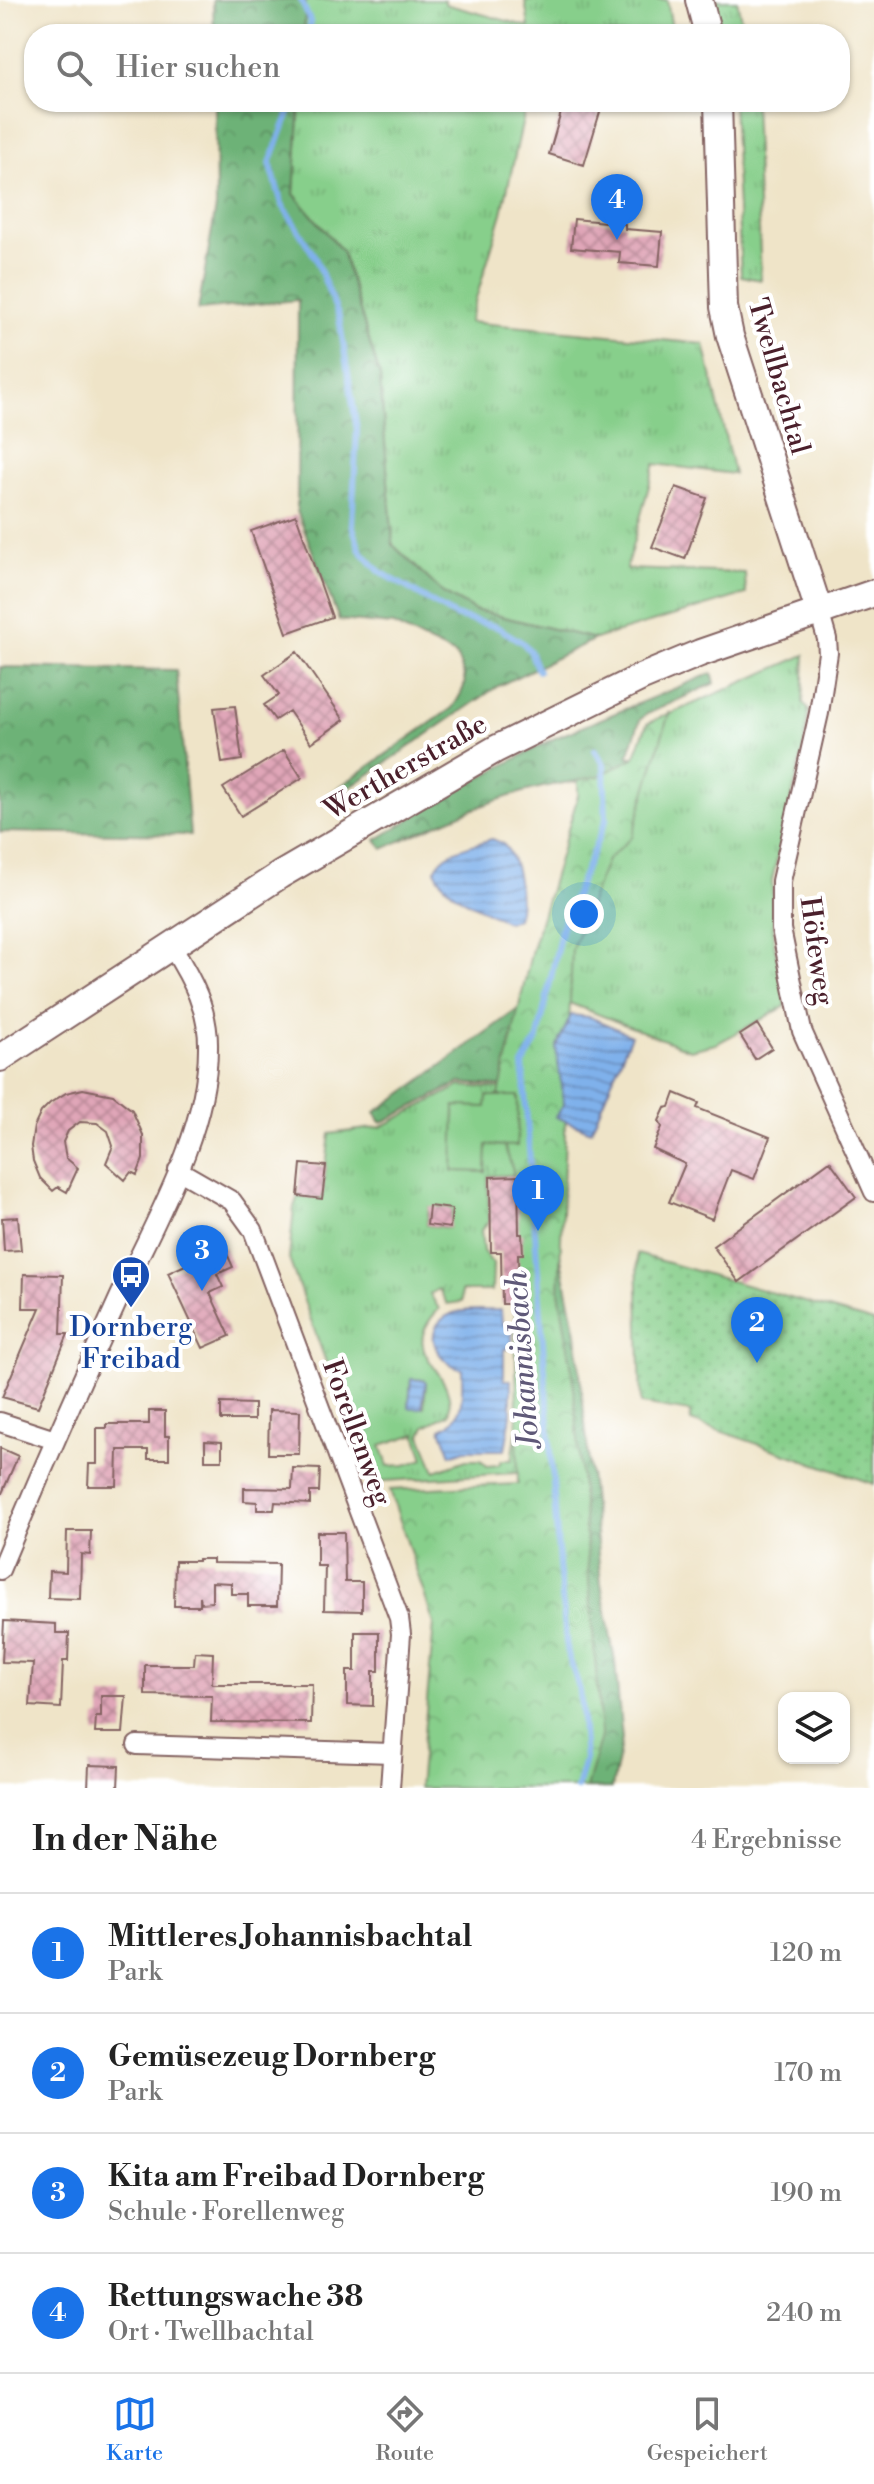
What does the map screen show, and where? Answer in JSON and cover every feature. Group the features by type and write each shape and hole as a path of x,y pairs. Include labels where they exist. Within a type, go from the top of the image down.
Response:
{"main road":[{"path":"699,0 705,24"},
{"name":"Twellbachtal","path":"718,112 724,307 730,336 819,611"},
{"name":"Wertherstraße","path":"0,1058 280,875 508,743 640,678 700,653 874,593"}],"street":[{"name":"Höfeweg","path":"819,611 828,653 819,713 781,881 781,929 802,1031 874,1192"},
{"path":"0,1570 194,1129 208,1052 208,1024 199,995 172,947"},
{"name":"Forellenweg","path":"178,1170 232,1201 253,1230 399,1618 401,1634 390,1788"},
{"path":"0,1422 55,1440"},
{"path":"137,1745 392,1753"}],"green space":[{"path":"213,0 306,0 305,24 214,24"},
{"path":"306,0 445,0 445,4 518,24 305,24"},
{"path":"525,0 667,0 671,24 529,24"},
{"path":"715,0 737,0 742,24 720,24"},
{"path":"215,112 299,112 294,194 342,251 380,377 393,545 443,593 474,610 595,639 498,686 326,804 328,795 452,708 464,688 464,677 456,655 393,625 339,620 297,511 298,300 198,310 216,207"},
{"path":"299,112 525,112 502,213 469,322 704,344 734,474 655,464 626,569 745,573 746,594 595,639 474,610 443,593 393,545 380,377 342,251 294,194"},
{"path":"733,112 754,112 761,280 741,276"},
{"path":"805,655 803,703 809,710 803,750 772,880 774,942 786,1006 716,1044 690,1050 559,999 569,947 647,724"},
{"path":"0,667 176,670 190,835 0,832"},
{"path":"712,673 715,683 640,720 628,756 634,758 606,860 569,947 555,1229 576,1333 601,1583 615,1662 622,1739 612,1788 565,1788 520,1088 460,1083 381,1123 375,1112 521,1007 533,949 578,796 578,781 503,798 383,849 376,840 457,790 555,738"},
{"path":"669,713 632,837 607,860 572,949 559,1292 573,1377 601,1736 586,1788 419,1788 434,1624 390,1490 518,1484 513,1170 494,1117 532,949 578,796 578,780 599,776 634,758 647,724"},
{"path":"460,1086 518,1090 487,1107 455,1107 487,1145 517,1146 517,1175 488,1176 489,1221 481,1230 483,1251 493,1264 492,1291 461,1291 462,1302 447,1304 439,1289 430,1294 439,1309 427,1325 422,1339 424,1351 445,1384 449,1414 425,1426 421,1435 435,1471 466,1460 481,1460 487,1466 498,1465 502,1460 512,1460 518,1422 533,1472 369,1482 289,1259 294,1207 298,1196 322,1198 330,1134 381,1127","holes":["429,1207 452,1209 449,1228 427,1225","411,1379 424,1380 424,1407 409,1407","416,1434 424,1459 388,1466 381,1445"]},
{"path":"487,1096 518,1096 517,1146 487,1145 486,1172 453,1171 455,1106 486,1107"},
{"path":"637,1254 874,1322 874,1484 691,1421 690,1412 641,1404"}],"water":[{"path":"492,839 503,844 509,852 518,880 517,918 507,922 456,895 435,870 452,853"},
{"path":"571,1015 590,1017 631,1035 591,1131 556,1117 564,1104 556,1048"},
{"path":"501,1310 502,1323 506,1324 507,1330 512,1330 512,1348 504,1349 504,1380 511,1380 511,1415 505,1450 465,1450 451,1455 441,1429 459,1412 462,1369 438,1352 434,1336 436,1328 441,1320 457,1312"},
{"path":"411,1379 426,1382 422,1408 409,1408"}],"building":[{"path":"561,112 600,112 584,165 549,154"},
{"path":"574,219 625,224 625,229 662,232 659,266 619,263 620,252 571,248"},
{"path":"676,487 707,498 685,559 652,547"},
{"path":"296,515 332,617 287,633 251,531"},
{"path":"297,652 344,720 311,743 289,711 275,720 264,705 279,695 264,675"},
{"path":"235,706 242,760 222,763 214,708"},
{"path":"284,750 302,778 241,816 223,788"},
{"path":"757,1024 772,1048 755,1059 740,1035"},
{"path":"83,1089 113,1095 132,1110 143,1135 143,1159 137,1175 131,1172 125,1180 106,1163 113,1146 108,1131 97,1123 80,1122 68,1131 63,1142 66,1158 78,1168 67,1192 58,1187 53,1191 40,1178 33,1161 31,1146 34,1127 41,1112 50,1103 66,1093"},
{"path":"675,1093 699,1103 697,1108 770,1137 754,1179 731,1170 712,1219 669,1202 685,1164 653,1149 662,1127 659,1121 665,1108 670,1107"},
{"path":"830,1161 856,1197 739,1282 713,1246"},
{"path":"301,1164 326,1166 322,1199 298,1196"},
{"path":"518,1176 519,1234 522,1234 523,1254 518,1254 519,1304 502,1304 501,1252 491,1252 490,1177"},
{"path":"429,1206 452,1209 450,1228 427,1225"},
{"path":"18,1217 21,1250 4,1251 2,1218"},
{"path":"224,1247 233,1267 217,1274 223,1287 210,1293 230,1336 203,1348 168,1273"},
{"path":"24,1274 63,1275 61,1334 68,1334 38,1407 2,1397 40,1308 23,1308"},
{"path":"221,1403 254,1404 254,1420 221,1420"},
{"path":"269,1410 300,1411 299,1454 268,1454"},
{"path":"149,1411 165,1411 169,1459 148,1459 148,1450 118,1450 117,1486 88,1486 89,1464 97,1464 97,1428 107,1428 107,1424 149,1424"},
{"path":"205,1441 222,1442 222,1460 205,1460"},
{"path":"0,1448 18,1456 0,1498"},
{"path":"293,1468 320,1469 319,1492 310,1492 310,1504 275,1502 274,1510 257,1510 257,1502 244,1501 244,1488 292,1489"},
{"path":"67,1531 91,1531 90,1555 81,1554 80,1599 48,1598 49,1571 66,1572"},
{"path":"317,1532 344,1532 345,1582 362,1582 362,1611 324,1610 325,1566 317,1566"},
{"path":"213,1559 213,1563 278,1564 277,1606 248,1606 248,1594 231,1594 231,1583 212,1582 212,1602 201,1603 200,1596 200,1606 174,1606 175,1561"},
{"path":"4,1621 56,1624 56,1633 69,1633 68,1661 63,1661 61,1708 30,1706 33,1663 2,1662"},
{"path":"355,1632 379,1632 379,1671 373,1671 373,1706 347,1705 347,1671 355,1671"},
{"path":"195,1652 213,1653 212,1684 312,1684 311,1723 211,1722 212,1696 145,1695 145,1665 194,1665"},
{"path":"101,1696 126,1696 123,1733 95,1733 96,1717 101,1717"},
{"path":"89,1765 119,1766 118,1788 88,1788"}],"waterway":[{"name":"Johannisbach","path":"301,0 310,24"},
{"name":"Johannisbach","path":"289,112 270,163 282,204 315,257 339,317 357,430 352,524 360,550 379,571 455,616 497,627 523,643 538,671"},
{"name":"Johannisbach","path":"577,1788 585,1759 580,1691 567,1651 559,1565 523,1065 538,1038 562,926 606,820 604,764 595,750"}],"place":[{"name":"Rettungswache 38","path":"617,240"},
{"name":"Mittleres Johannisbachtal","path":"538,1231"},
{"name":"Kita am Freibad Dornberg","path":"202,1291"},
{"name":"Dornberg Freibad","path":"131,1309"},
{"name":"Gemüsezeug Dornberg","path":"757,1363"}]}
